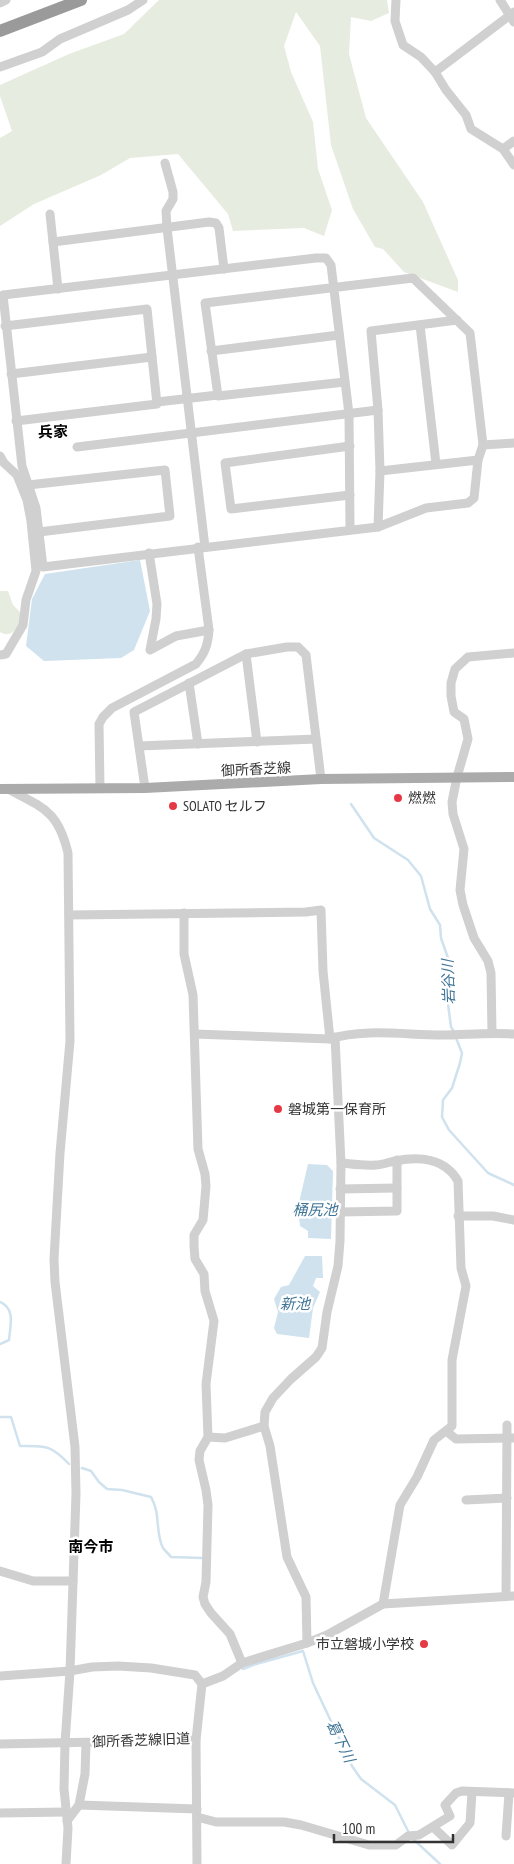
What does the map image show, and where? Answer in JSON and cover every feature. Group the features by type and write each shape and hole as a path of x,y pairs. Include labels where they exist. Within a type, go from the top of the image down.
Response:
{"highway":[{"path":"0,31 80,0"}],"main road":[{"name":"御所香芝線","path":"4,789 145,788 321,779 514,777"}],"street":[{"path":"0,3 6,0"},
{"path":"0,67 42,52 60,40 128,10 144,0"},
{"path":"396,0 394,21 403,45 421,57 435,72 446,90 466,115 471,129 504,149 514,165"},
{"path":"435,72 513,16 500,0"},
{"path":"504,149 514,140"},
{"path":"100,788 100,724 103,717 112,708 196,664 205,653 208,643 209,630 192,433 167,228 166,211 173,199 174,192 165,163"},
{"path":"50,214 58,289"},
{"path":"53,242 210,222 216,223 219,228 224,269"},
{"path":"218,395 205,303 334,287 413,278 470,333 483,445 478,460 474,498 468,504 426,508 378,527 43,567 36,508 22,466 3,295 326,258 331,265 334,287 340,335 349,414 350,529"},
{"path":"5,326 147,309 157,402"},
{"path":"378,527 380,470 378,410 371,331 457,320"},
{"path":"420,325 436,464"},
{"path":"211,351 340,335"},
{"path":"11,374 152,357"},
{"path":"16,421 157,404 157,402 345,382"},
{"path":"77,446 378,410"},
{"path":"483,445 514,443"},
{"path":"350,446 225,463 231,509 350,495"},
{"path":"0,456 4,464 17,476 27,500 36,571 26,600 23,625 6,654 0,655"},
{"path":"380,470 478,460"},
{"path":"28,485 164,470 170,516 39,532"},
{"path":"149,553 157,604 150,650 176,636 209,630"},
{"path":"145,788 134,712 246,654 287,647 298,647 306,655 321,779"},
{"path":"492,1032 491,973 488,961 474,938 460,890 464,849 453,814 452,802 468,739 464,719 454,712 450,682 455,669 468,657 514,652"},
{"path":"246,654 257,742"},
{"path":"190,684 198,744"},
{"path":"139,746 316,739"},
{"path":"4,789 42,807 56,820 64,834 68,853 70,1041 60,1153 54,1259 55,1282 75,1448 76,1494 70,1671 64,1743 64,1788 67,1817 66,1864"},
{"path":"69,915 306,912 321,910 323,971 333,1038 340,1163 340,1241 338,1266 327,1312 322,1348 316,1357 273,1398 265,1412 264,1426 270,1446 287,1557 306,1597 307,1643"},
{"path":"184,913 184,954 193,994 198,1149 205,1174 206,1186 203,1220 194,1235 194,1246 195,1259 204,1274 205,1291 214,1321 206,1384 208,1437 200,1451 199,1460 208,1505 206,1582 203,1597 211,1613 230,1634 242,1664"},
{"path":"195,1034 333,1038 347,1033 443,1035 492,1032 514,1034"},
{"path":"340,1163 377,1165 397,1160 432,1160 453,1172 458,1181 461,1268 466,1286 452,1360 452,1426 434,1440 417,1477 400,1505 383,1604"},
{"path":"340,1212 397,1211 397,1160"},
{"path":"340,1189 397,1188"},
{"path":"458,1216 493,1216 514,1220"},
{"path":"0,1676 70,1671 92,1667 151,1668 195,1675 202,1684 223,1676 242,1664 327,1635 383,1604 510,1596 507,1498 511,1438 507,1425"},
{"path":"208,1437 224,1438 264,1426"},
{"path":"446,1430 456,1439 511,1438"},
{"path":"466,1500 507,1498"},
{"path":"0,1571 33,1581 73,1582"},
{"name":"御所香芝線旧道","path":"0,1744 196,1740 202,1684"},
{"path":"196,1740 197,1864"},
{"path":"0,1813 67,1817 79,1805 85,1774 86,1742"},
{"path":"433,1827 452,1845 470,1823 472,1792"},
{"path":"79,1805 197,1813 216,1822 284,1822 369,1844 396,1845 408,1836 419,1835 450,1816 445,1804 456,1793 512,1793 506,1836"}],"shaded area":[{"path":"159,0 387,0 389,13 371,21 351,17 349,54 366,118 423,202 458,280 458,292 404,272 383,249 375,247 353,209 331,145 320,46 296,12 284,46 291,72 313,122 318,169 332,210 324,236 304,228 233,231 228,214 178,154 130,158 101,175 34,204 0,226 0,138 12,131 0,96 0,85 69,54 124,34"},
{"path":"0,591 8,591 13,605 21,613 18,626 9,634 0,632"}],"water":[{"path":"140,560 150,611 134,650 121,658 44,661 26,646 32,599 45,574"},
{"name":"桶尻池","path":"308,1164 327,1165 333,1171 331,1239 308,1238 308,1231 300,1226 298,1207"},
{"name":"新池","path":"305,1256 322,1256 323,1278 316,1278 313,1286 320,1292 313,1308 309,1338 277,1334 274,1328 278,1312 274,1299 281,1287 289,1285"}],"waterway":[{"name":"岩谷川","path":"351,804 374,838 408,860 421,876 430,909 440,925 441,938 449,961 447,996 451,1027 455,1033"},
{"name":"岩谷川","path":"456,1038 462,1053 452,1088 443,1100 442,1117 449,1130 488,1173 514,1185"},
{"name":"葛下川","path":"0,1302 8,1309 11,1318 9,1340 0,1344"},
{"name":"葛下川","path":"0,1417 11,1417 20,1446 47,1448 57,1453 69,1464"},
{"name":"葛下川","path":"82,1468 91,1471 107,1489 122,1490 151,1497 156,1510 159,1536 163,1548 171,1557 203,1558"},
{"name":"葛下川","path":"243,1669 303,1651 313,1683 352,1766 361,1779 395,1805 409,1833"},
{"name":"葛下川","path":"412,1838 440,1864"}],"place":[{"name":"燃燃","path":"398,798"},
{"name":"SOLATO セルフ","path":"173,806"},
{"name":"磐城第一保育所","path":"278,1109"},
{"name":"市立磐城小学校","path":"424,1644"}],"district":[{"name":"兵家","path":"53,431"},
{"name":"南今市","path":"91,1546"}]}
